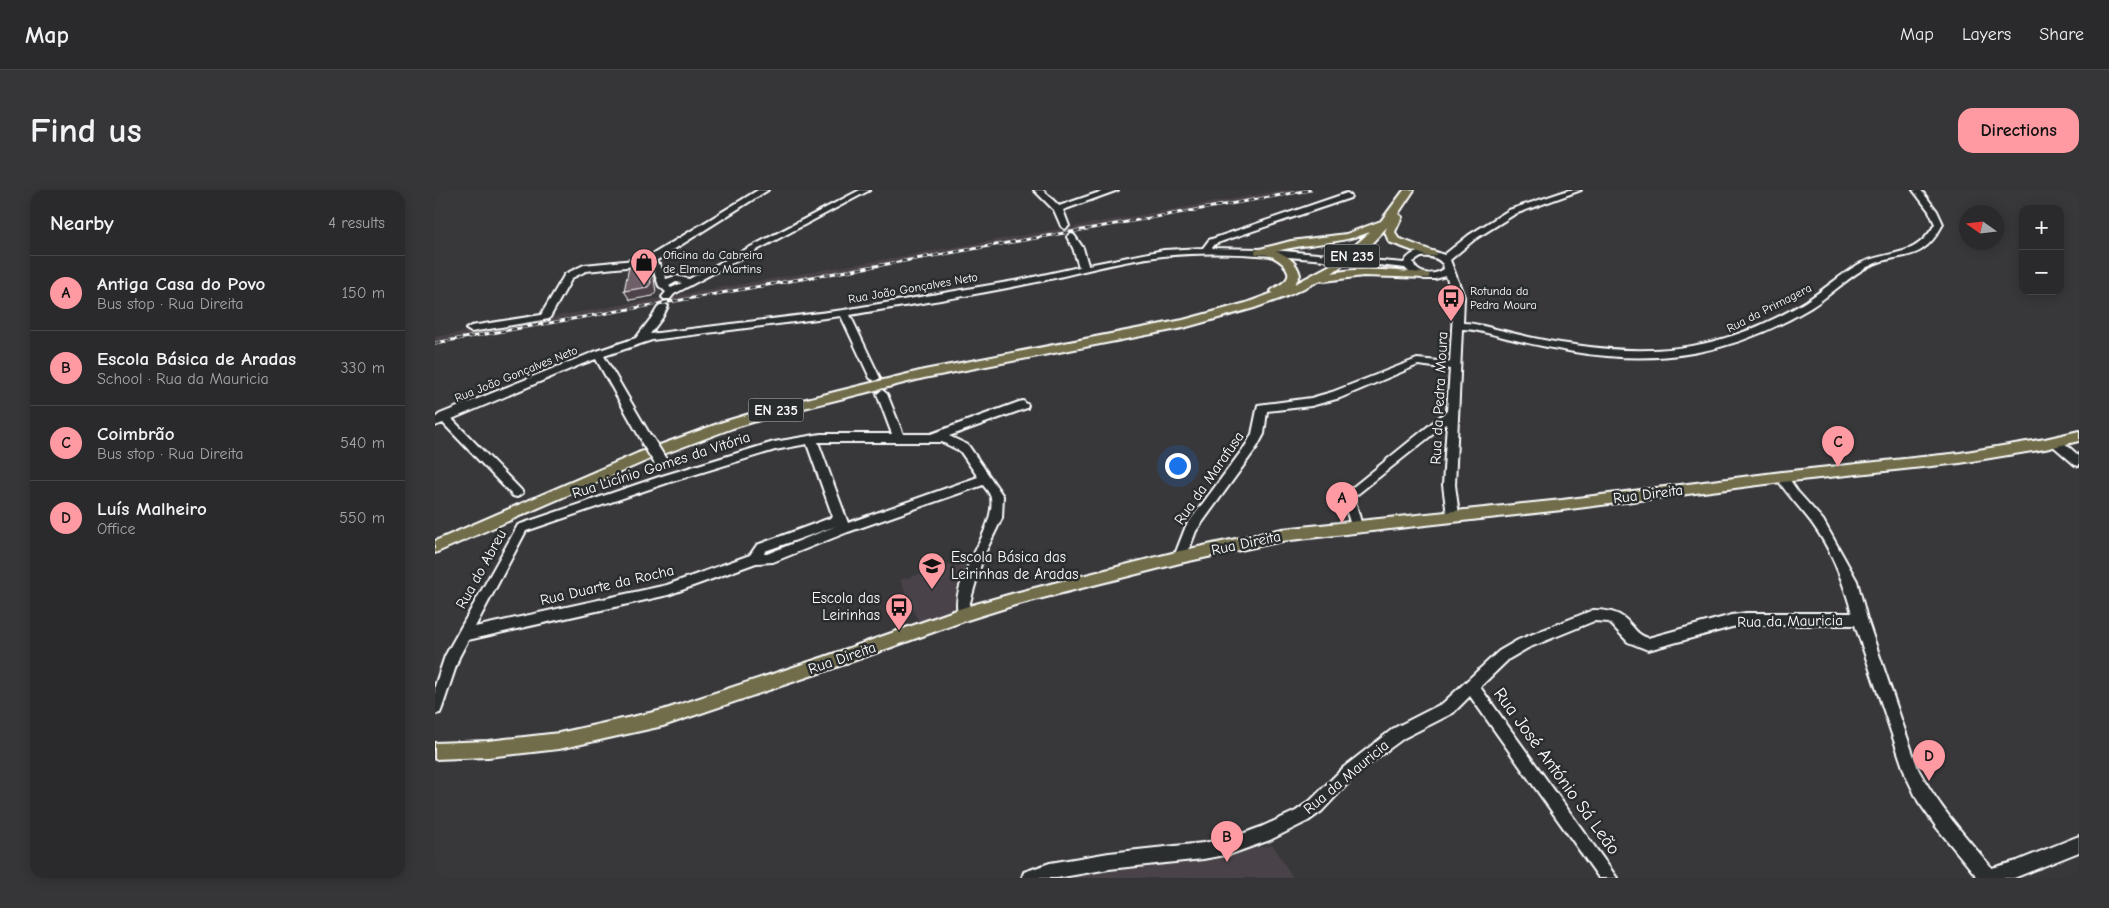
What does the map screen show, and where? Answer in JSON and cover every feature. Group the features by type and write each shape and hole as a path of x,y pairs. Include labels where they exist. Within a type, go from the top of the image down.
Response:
{"main road":[{"name":"EN 235","path":"435,547 661,449 769,412 834,394 1223,314 1275,298 1307,284 1355,254 1389,220 1409,190"},
{"path":"1403,201 1390,232 1391,237 1398,244 1431,254"},
{"path":"1265,252 1291,254 1354,236 1389,220"},
{"path":"1265,252 1291,254"},
{"path":"1223,314 1290,283 1294,275 1291,254"},
{"path":"1307,284 1340,274 1361,271 1424,276"},
{"name":"Rua Direita","path":"435,751 488,749 559,741 663,718 825,664 971,612 1180,557 1282,534 1562,505 1782,477 1960,458 2056,442 2079,436"}],"street":[{"path":"471,329 545,317 568,276 584,268 647,262 764,190"},
{"path":"666,295 866,190"},
{"path":"1038,190 1058,209 1065,226"},
{"path":"1058,209 1114,190"},
{"path":"1445,259 1472,237 1512,212 1577,190"},
{"name":"Rua da Primagera","path":"1458,326 1468,326 1573,349 1627,353 1687,353 1717,348 1754,332 1823,296 1864,265 1889,256 1919,250 1933,239 1939,224 1933,211 1917,190"},
{"path":"1206,251 1212,242 1347,196"},
{"path":"1071,237 1078,248 1084,268"},
{"name":"Rua João Gonçalves Neto","path":"440,419 597,354 652,337 843,313 1020,283 1148,255 1206,251 1265,252"},
{"path":"1291,254 1408,266 1413,272 1424,276 1438,276 1455,283"},
{"path":"1408,266 1410,259 1414,256 1431,254 1445,259 1449,263 1449,270 1438,276"},
{"path":"647,262 657,267 666,295"},
{"name":"Rua da Pedra Moura","path":"1449,270 1459,297 1449,492 1453,515"},
{"path":"661,276 673,279 682,278 689,283"},
{"path":"652,337 657,318 673,279"},
{"path":"843,313 875,378"},
{"path":"640,340 657,318"},
{"path":"597,354 662,464 666,479"},
{"name":"Rua da Marafusa","path":"1180,557 1182,546 1190,529 1251,447 1258,434 1261,408 1311,402 1336,395 1417,362 1455,366"},
{"path":"882,394 899,438"},
{"path":"930,438 1023,404"},
{"path":"1356,526 1348,496 1452,413"},
{"path":"440,419 517,493"},
{"path":"811,438 843,524 986,479"},
{"name":"Rua Licínio Gomes da Vitória","path":"522,528 666,479 774,446 811,438 930,438"},
{"path":"930,438 944,438 964,448 997,496 995,518 977,557 962,606 971,612"},
{"path":"2056,442 2079,462"},
{"path":"1782,477 1794,495 1819,523 1850,581 1860,619 1911,771 1924,796 1943,823 1988,878 2079,844"},
{"name":"Rua Duarte da Rocha","path":"464,634 668,590 755,558 768,559 843,524"},
{"name":"Rua do Abreu","path":"435,708 452,656 522,528"},
{"name":"Rua da Mauricia","path":"1030,878 1050,871 1109,861 1203,851 1231,846 1264,834 1302,816 1316,806 1349,772 1399,733 1448,708 1472,687 1503,655 1523,644 1593,615 1605,614 1614,617 1622,623 1635,640 1648,644 1746,619 1860,619"},
{"name":"Rua José António Sá Leão","path":"1472,687 1609,878"}],"shaded area":[{"path":"1284,190 1319,190 435,345 435,337"},
{"name":"Escola Básica das Leirinhas de Aradas","path":"967,559 969,560 962,581 958,605 954,610 919,623 900,580"},
{"path":"1273,845 1293,878 1071,878"}],"building":[{"path":"643,260 640,272 649,270 651,283 648,287 624,291 629,267 634,265 635,262"}],"railway":[{"path":"435,343 1310,190"}],"place":[{"name":"Oficina da Cabreira de Elmano Martins","path":"644,286"},
{"name":"Rotunda da Pedra Moura","path":"1451,322"},
{"name":"Coimbrão","path":"1838,467"},
{"name":"Antiga Casa do Povo","path":"1342,523"},
{"name":"Escola Básica das Leirinhas de Aradas","path":"932,590"},
{"name":"Escola das Leirinhas","path":"899,631"},
{"name":"Luís Malheiro","path":"1929,781"},
{"name":"Escola Básica de Aradas","path":"1227,862"}]}
